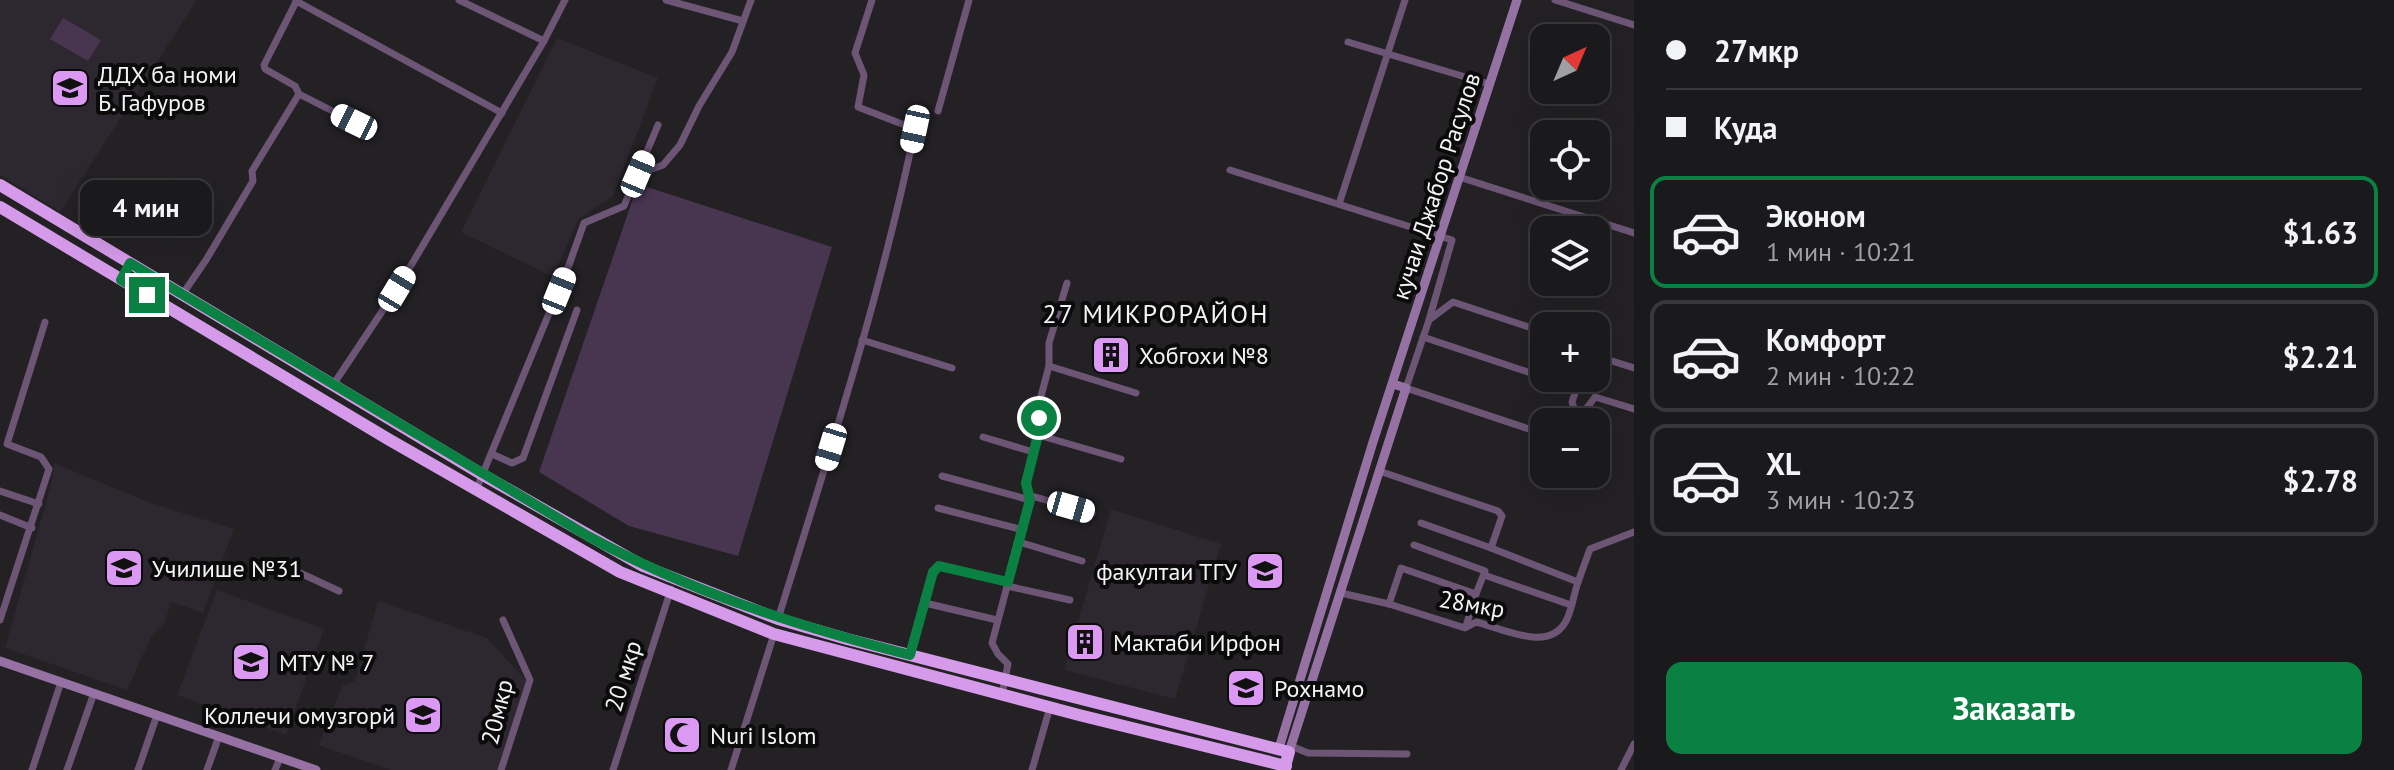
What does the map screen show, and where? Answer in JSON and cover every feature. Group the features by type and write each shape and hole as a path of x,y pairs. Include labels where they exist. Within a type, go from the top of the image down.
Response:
{"highway":[{"path":"0,185 483,475 643,566 778,619 1286,749 1279,767 774,634 620,572 323,401 0,207"},
{"path":"121,280 130,263"},
{"path":"323,401 333,397 333,385"},
{"path":"339,410 337,398 347,393"}],"street":[{"path":"354,122 299,94 295,86 265,69 264,65 296,0 502,113"},
{"path":"459,0 544,41"},
{"path":"333,385 397,289 544,41 565,0"},
{"path":"666,0 743,21"},
{"path":"638,174 663,165 680,145 699,106 732,52 751,0"},
{"path":"778,619 862,340 891,236 915,129 858,107 864,75 855,53 872,0"},
{"path":"938,111 969,0"},
{"path":"1339,204 1405,0"},
{"name":"кучаи Джабор Расулов","path":"1286,749 1302,672 1517,0"},
{"path":"1555,0 1634,25"},
{"path":"1348,42 1489,84"},
{"path":"182,295 253,181 252,171 299,94"},
{"path":"476,490 584,223 624,206 658,125"},
{"path":"1230,170 1452,240 1327,637 1286,749 1308,753 1407,754"},
{"path":"1459,177 1634,233"},
{"path":"1002,694 1008,664 992,643 1023,530 1029,498 1026,483 1038,435 1040,400 1049,366 1049,343 1067,283"},
{"path":"1429,320 1453,302 1530,327"},
{"path":"492,454 512,463 523,458 577,310"},
{"path":"0,620 49,469 41,457 7,444 45,322"},
{"path":"1423,337 1530,373"},
{"path":"862,340 952,368"},
{"path":"1610,360 1634,368"},
{"path":"1049,366 1136,393"},
{"path":"1393,384 1530,429"},
{"path":"1587,408 1595,397 1634,409"},
{"path":"1038,435 1121,459"},
{"path":"983,437 1033,452"},
{"path":"1379,471 1498,511 1502,516 1491,548"},
{"path":"942,476 1092,513"},
{"path":"0,491 39,504"},
{"path":"938,508 1023,530"},
{"path":"0,515 32,528"},
{"path":"1421,523 1578,582"},
{"name":"28мкр","path":"1414,545 1485,571 1476,594 1401,568 1389,604 1465,628 1476,622 1543,639 1556,634 1567,620 1590,549 1634,532"},
{"path":"1019,542 1082,561"},
{"path":"910,655 933,572 939,566 1070,600"},
{"path":"298,572 339,591"},
{"name":"28мкр","path":"1484,575 1571,605"},
{"name":"20 мкр","path":"613,770 669,593 677,579"},
{"path":"1341,593 1389,604"},
{"path":"1465,628 1476,594"},
{"path":"925,603 997,620"},
{"name":"20мкр","path":"501,770 530,680 503,620"},
{"path":"1315,632 1327,637"},
{"path":"731,770 774,634"},
{"path":"0,661 316,770"},
{"path":"1302,672 1314,676"},
{"path":"32,770 61,682"},
{"path":"67,770 94,693"},
{"path":"1032,770 1050,707"},
{"path":"138,770 157,715"},
{"path":"207,770 219,736"},
{"path":"1621,770 1634,744"},
{"path":"275,770 280,758"}],"shaded area":[{"name":"ДДХ ба номи Б. Гафуров","path":"0,0 197,0 60,212 0,175"},
{"path":"63,18 101,40 88,61 50,39"},
{"path":"557,38 658,78 613,196 579,219 553,277 461,232"},
{"path":"638,184 832,247 738,556 629,526 539,472"},
{"name":"Училише №31","path":"54,463 148,502 234,529 203,613 171,602 165,622 152,635 127,690 5,648 52,481"},
{"path":"1111,509 1221,544 1175,699 1064,670"},
{"name":"МТУ № 7","path":"217,590 324,629 286,735 177,695"},
{"name":"Коллечи омузгорй","path":"378,601 487,638 527,682 497,770 391,770 318,745 343,685 355,681"}],"place":[{"name":"ДДХ ба номи Б. Гафуров","path":"70,88"},
{"name":"Хобгохи №8","path":"1111,355"},
{"name":"Училише №31","path":"124,568"},
{"name":"факултаи ТГУ","path":"1265,571"},
{"name":"Мактаби Ирфон","path":"1085,642"},
{"name":"МТУ № 7","path":"251,662"},
{"name":"Рохнамо","path":"1246,688"},
{"name":"Коллечи омузгорй","path":"423,715"},
{"name":"Nuri Islom","path":"682,735"}],"district":[{"name":"27 МИКРОРАЙОН","path":"1156,313"}],"route":[{"path":"147,295 121,280 130,263 643,566 778,619 910,655 933,572 939,566 1008,582 1030,500 1026,483 1039,418"}]}
